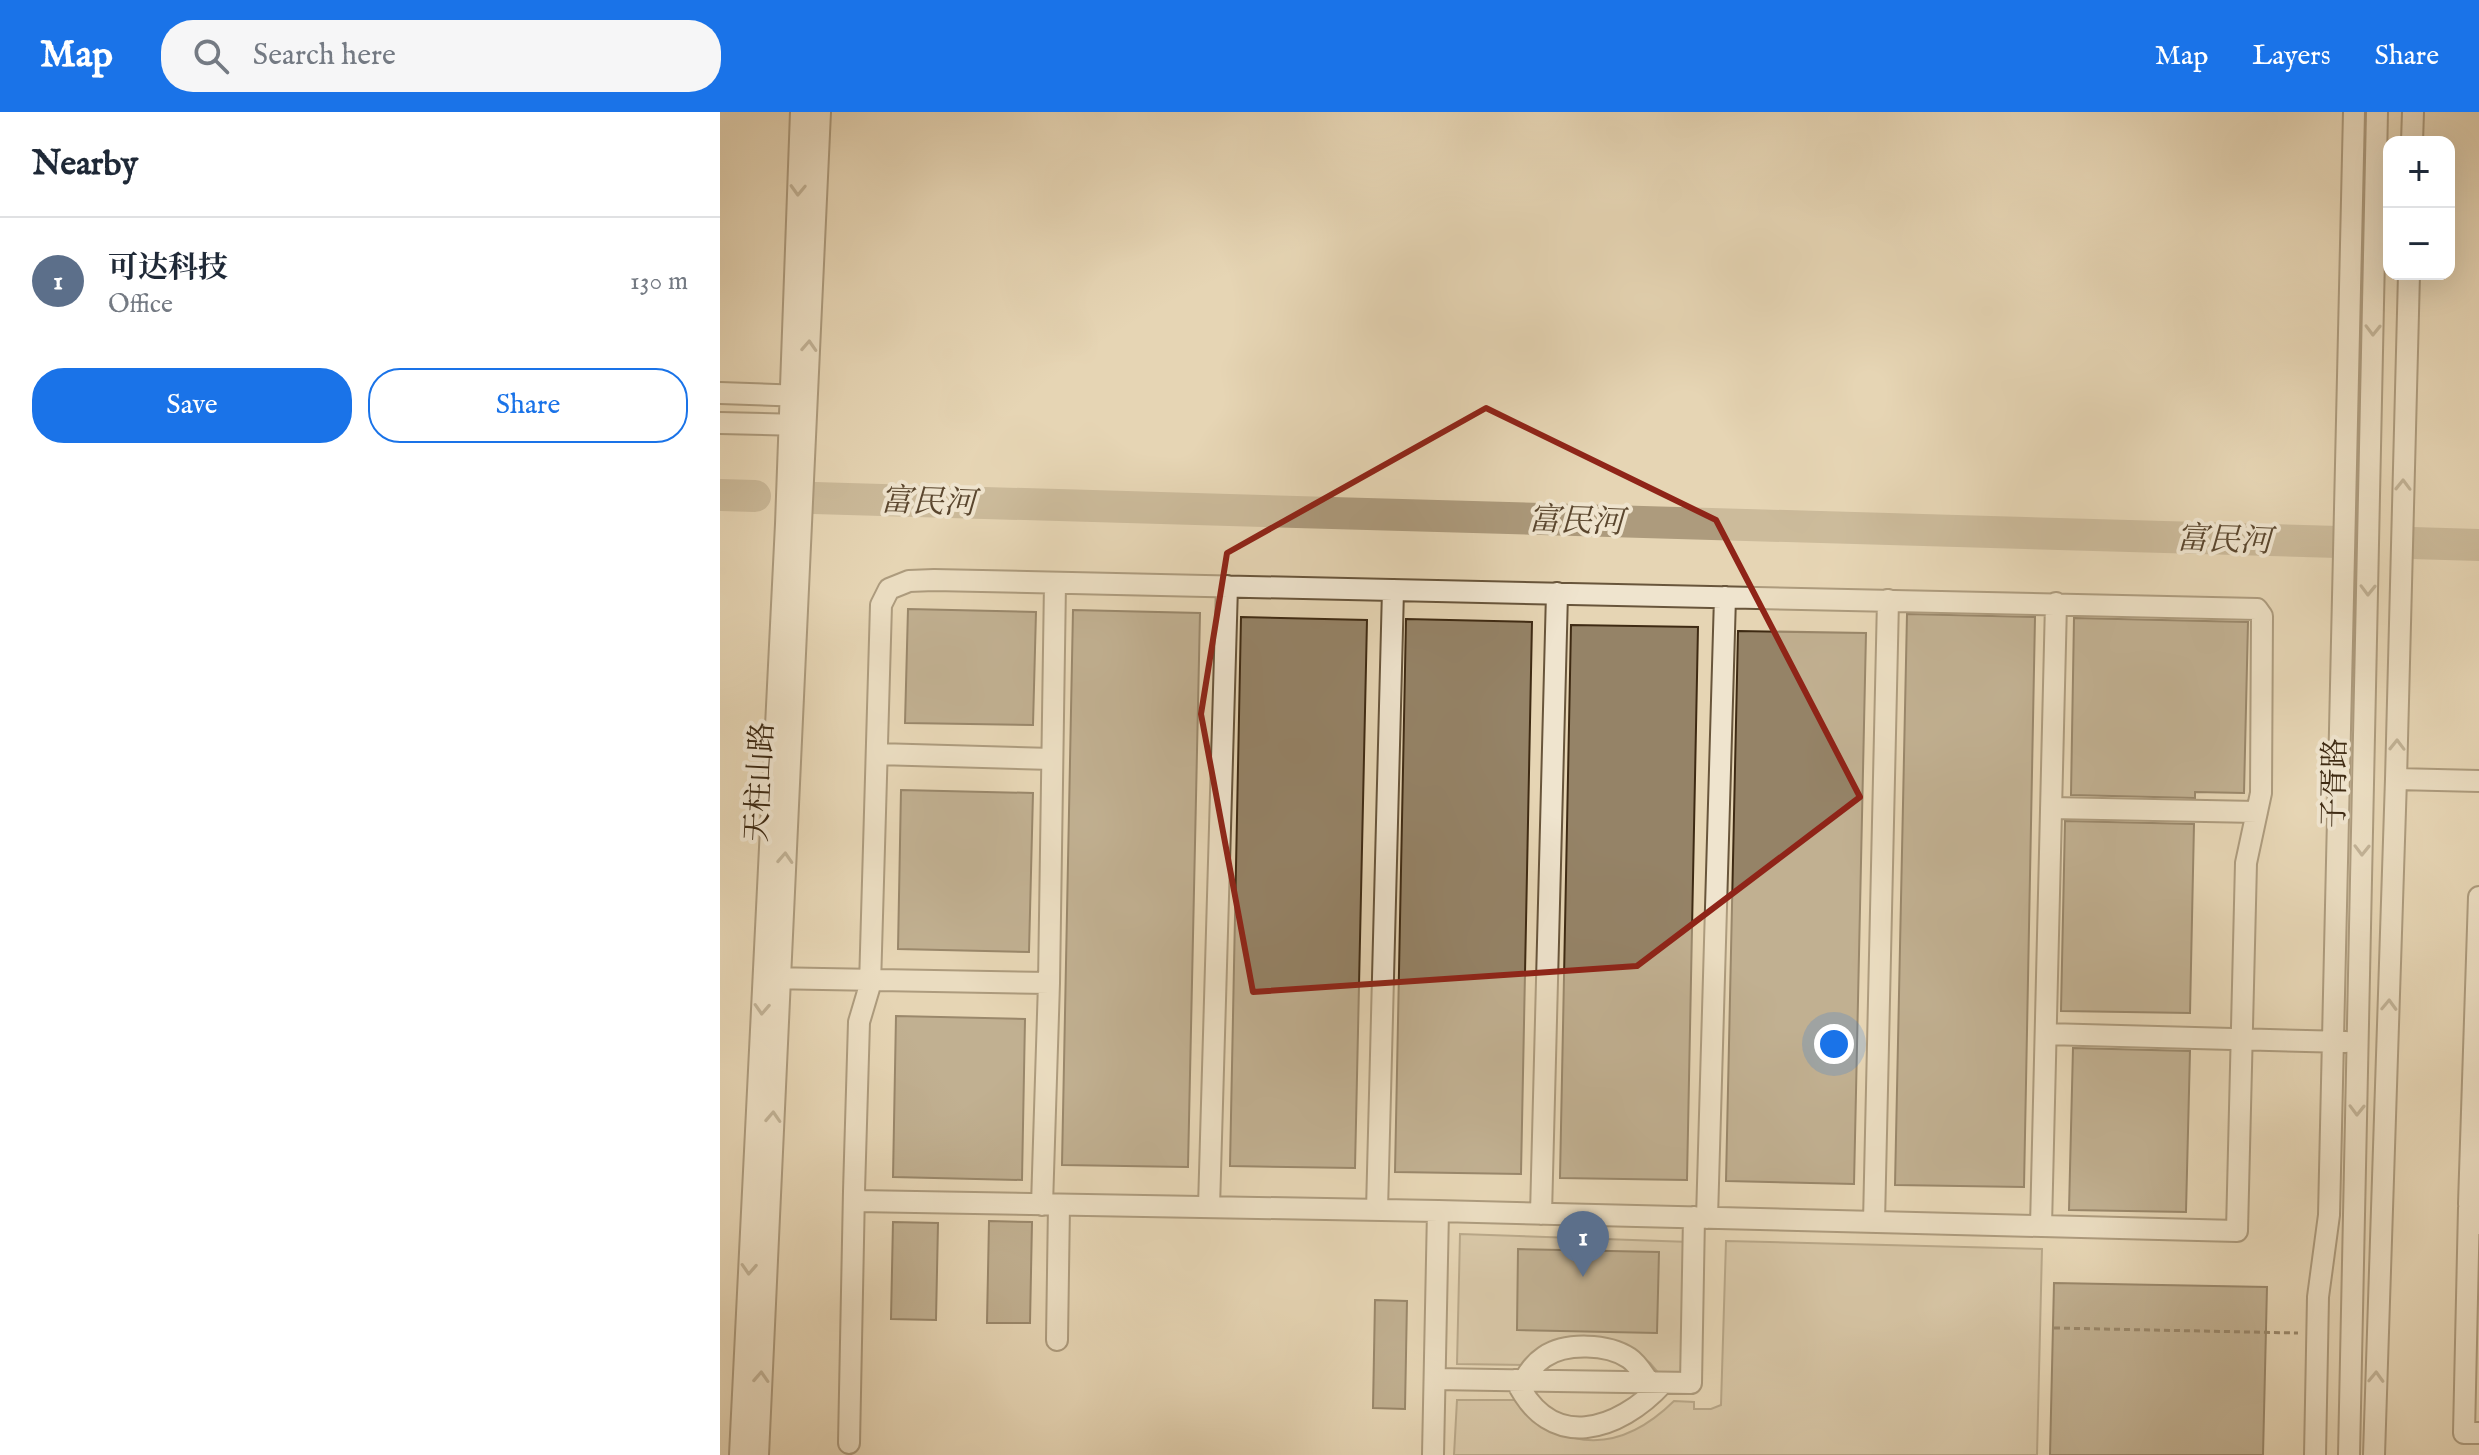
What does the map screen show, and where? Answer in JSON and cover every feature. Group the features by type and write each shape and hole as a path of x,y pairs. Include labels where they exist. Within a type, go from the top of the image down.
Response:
{"street":[{"name":"天柱山路","path":"799,396 801,112"},
{"name":"天柱山路","path":"758,1455 772,978 797,425 820,112"},
{"path":"2315,1455 2318,1297 2329,1215 2354,112"},
{"name":"子胥路","path":"2349,1455 2377,112"},
{"path":"2412,136 2413,112"},
{"name":"子胥路","path":"2374,1455 2409,280"},
{"path":"720,393 799,396"},
{"path":"720,423 797,425"},
{"path":"849,1443 854,1191 859,1022 870,980 881,605 889,589 909,581 1227,586 2056,603 2257,609 2262,616 2261,793 2246,863 2237,1231 1438,1211 866,1203 857,1201 854,1191"},
{"path":"1055,583 1049,983 1051,1205 1057,1340"},
{"path":"1209,1207 1227,586"},
{"path":"1377,1210 1393,590"},
{"path":"1541,1214 1557,593"},
{"path":"1435,1379 1691,1383 1725,597"},
{"path":"1874,1222 1888,600"},
{"path":"2041,1226 2056,603"},
{"path":"877,754 1052,759"},
{"path":"2396,779 2479,781"},
{"path":"2051,808 2257,812"},
{"path":"2479,897 2464,1433 2479,1433"},
{"name":"天柱山路","path":"740,1455 772,978"},
{"path":"772,978 1049,983"},
{"path":"2046,1034 2358,1042"},
{"path":"2469,1204 2474,1222 2479,1224"},
{"path":"1433,1455 1438,1211"},
{"path":"1520,1380 1546,1355 1576,1347 1611,1349 1628,1357 1656,1382"},
{"path":"1520,1380 1525,1400 1537,1412 1553,1421 1585,1428 1616,1420 1635,1410 1656,1382"}],"path":[{"path":"2054,1328 2318,1333"}],"highlighted area":[{"path":"1486,408 1716,520 1860,797 1637,966 1253,992 1201,714 1227,553"}],"shaded area":[{"path":"1460,1234 1690,1242 1687,1375 1661,1376 1650,1363 1628,1347 1528,1365 1457,1364"},
{"path":"1726,1241 2042,1249 2037,1455 1454,1455 1457,1400 1518,1400 1554,1431 1574,1438 1594,1440 1614,1438 1634,1430 1674,1401 1694,1402 1694,1409 1711,1409 1721,1405"}],"building":[{"path":"908,609 1036,612 1033,725 905,723"},
{"path":"1073,610 1200,613 1188,1167 1062,1165"},
{"path":"1907,614 2035,617 2024,1187 1895,1185"},
{"path":"1241,617 1367,620 1355,1168 1230,1166"},
{"path":"2074,618 2248,622 2244,793 2195,792 2195,798 2071,795"},
{"path":"1406,619 1532,622 1521,1174 1395,1172"},
{"path":"1571,625 1698,627 1687,1180 1560,1178"},
{"path":"1738,631 1866,633 1854,1184 1726,1181"},
{"path":"901,790 1033,793 1029,952 898,949"},
{"path":"2065,821 2194,824 2190,1013 2061,1011"},
{"path":"896,1016 1025,1019 1022,1180 893,1177"},
{"path":"2073,1048 2190,1051 2186,1212 2069,1210"},
{"path":"989,1221 1032,1222 1030,1323 987,1323"},
{"path":"893,1222 938,1223 936,1320 891,1319"},
{"path":"1518,1249 1659,1252 1657,1333 1517,1330"},
{"path":"2054,1283 2267,1287 2263,1455 2050,1455"},
{"path":"1375,1300 1407,1301 1405,1409 1373,1408"}],"waterway":[{"name":"富民河","path":"720,495 755,496"},
{"name":"富民河","path":"814,498 2338,542"},
{"name":"富民河","path":"2412,543 2479,545"}],"place":[{"name":"可达科技","path":"1583,1277"}]}
